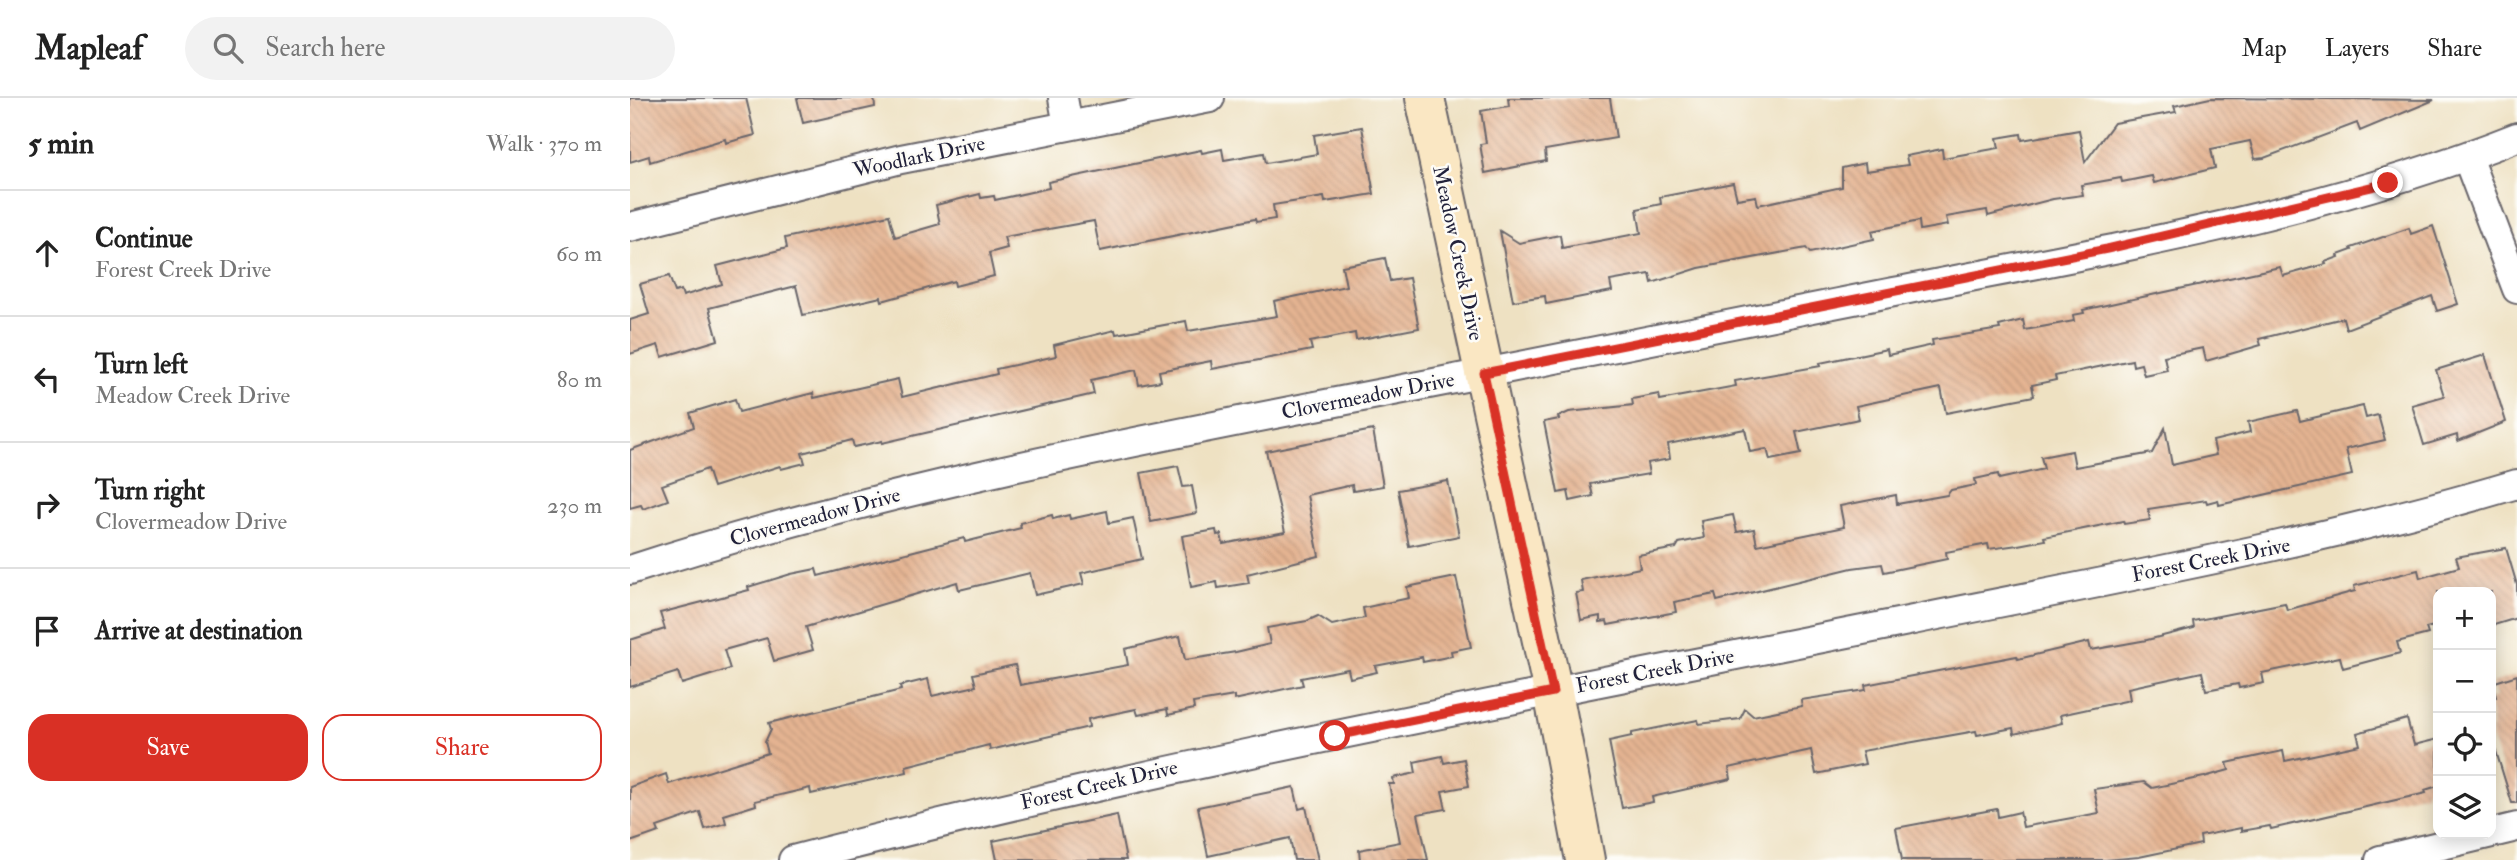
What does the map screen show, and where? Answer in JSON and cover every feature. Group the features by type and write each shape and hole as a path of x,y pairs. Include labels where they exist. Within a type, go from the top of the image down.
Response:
{"street":[{"path":"1063,98 1068,126"},
{"name":"Woodlark Drive","path":"630,227 901,159 1210,98"},
{"name":"Meadow Creek Drive","path":"1425,98 1553,692 1585,860"},
{"name":"Clovermeadow Drive","path":"630,570 861,503 1116,444 2107,249 2296,207 2388,183 2517,136"},
{"path":"2467,156 2517,289"},
{"name":"Forest Creek Drive","path":"793,860 958,817 1175,768 2315,539 2517,484"},
{"path":"2380,860 2475,840 2517,827"}],"building":[{"path":"630,98 746,98 755,135 726,143 725,139 650,162 649,156 630,162"},
{"path":"797,98 874,98 875,107 803,123"},
{"path":"1508,98 1610,98 1616,138 1545,150 1546,161 1485,173 1480,144 1486,143 1481,111 1509,106"},
{"path":"2210,98 2434,100 2360,131 2357,123 2264,158 2255,159 2250,141 2211,149 2215,168 2154,183 2152,176 2122,182 2121,178 2081,185 2083,195 2053,199 1988,216 1987,210 1946,217 1948,225 1920,230 1919,221 1872,231 1874,239 1810,253 1806,248 1699,268 1652,283 1650,274 1610,281 1612,291 1546,304 1545,296 1513,301 1500,231 1519,243 1560,235 1562,248 1641,233 1637,209 1661,204 1660,197 1733,183 1737,199 1756,196 1758,205 1842,187 1842,168 1865,163 1866,171 1908,165 1906,156 1942,149 1943,158 1999,148 1997,138 2021,134 2022,140 2079,130 2085,162 2114,123 2176,112 2174,106"},
{"path":"1362,127 1374,194 1325,202 1324,197 1273,205 1275,219 1256,222 1255,219 1100,251 1094,221 1004,237 1007,248 989,253 994,276 955,286 954,281 882,301 881,297 803,315 796,286 709,308 718,340 662,357 658,345 630,354 630,320 649,314 640,284 669,276 675,292 681,290 683,296 722,284 717,266 787,248 785,238 889,215 895,237 940,224 936,205 980,194 981,198 994,196 995,200 1049,188 1048,182 1201,150 1202,153 1222,149 1224,160 1264,153 1266,163 1317,154 1314,135"},
{"path":"2433,226 2458,304 2437,311 2432,296 2346,329 2343,318 2259,339 2261,345 2206,361 2203,348 2164,356 2167,370 2144,375 2141,364 2133,366 2132,360 2055,376 2056,380 2032,385 2034,396 1946,413 1941,388 1856,406 1859,419 1796,432 1801,454 1770,460 1767,449 1750,452 1745,429 1668,444 1670,459 1647,463 1649,474 1590,484 1593,496 1570,501 1568,491 1558,493 1544,422 1559,419 1558,417 1569,412 1633,405 1632,399 1659,394 1660,400 1736,386 1735,381 1821,366 1820,363 1887,349 1888,355 1933,345 1932,340 2000,329 1999,326 2023,320 2025,330 2074,321 2073,315 2084,313 2083,310 2280,267 2283,276 2326,264 2325,262 2339,257 2338,255 2352,250 2351,248 2409,228 2411,234"},
{"path":"1385,258 1390,281 1409,278 1419,328 1356,340 1355,333 1310,342 1312,350 1212,369 1211,361 1159,371 1161,381 1139,385 1136,370 1091,380 1094,394 882,443 854,447 852,440 802,453 805,463 781,469 780,466 713,487 707,469 662,485 668,500 643,509 641,505 630,508 630,450 694,427 690,413 735,399 739,412 813,393 814,398 898,379 902,397 997,374 996,369 1056,356 1054,345 1115,330 1116,334 1186,321 1188,331 1277,316 1274,301 1346,286 1342,266"},
{"path":"2485,355 2506,422 2458,441 2457,435 2424,445 2412,405 2444,396 2436,370"},
{"path":"2363,406 2366,418 2378,415 2385,440 2346,449 2352,475 2219,505 2218,500 2207,503 2206,500 2148,509 2150,520 2124,524 2123,521 2018,545 1989,549 1988,544 1946,552 1947,559 1884,572 1882,564 1852,568 1717,601 1715,594 1674,602 1676,612 1608,625 1607,621 1600,622 1600,616 1581,620 1576,593 1583,592 1581,580 1640,568 1638,555 1676,548 1679,543 1704,538 1701,521 1733,515 1737,532 1754,529 1757,545 1844,527 1840,506 1896,495 1897,504 1947,495 1951,490 1976,485 1975,479 1998,474 1999,479 2044,469 2041,457 2072,451 2075,467 2152,453 2165,428 2172,465 2216,455 2213,441 2250,432 2248,422 2297,411 2300,421"},
{"path":"1373,430 1383,486 1353,491 1352,485 1307,495 1319,556 1247,574 1249,583 1218,588 1217,582 1191,587 1182,536 1216,530 1217,535 1221,534 1223,544 1285,532 1266,451"},
{"path":"1178,466 1183,487 1192,486 1197,513 1151,522 1141,473"},
{"path":"1448,481 1459,536 1409,546 1398,490"},
{"path":"1107,511 1109,523 1133,518 1142,559 1081,573 1084,584 1035,595 1030,573 959,590 957,582 806,627 813,650 774,661 767,638 724,650 730,669 682,684 678,672 630,687 630,640 665,629 660,613 749,590 748,587 791,574 816,569 818,576 964,538 965,542 1021,528 1020,523 1052,515 1053,519 1069,515 1070,519"},
{"path":"2506,548 2517,585 2517,618 2496,624 2496,587 2433,587 2433,626 2426,628 2428,634 2397,642 2400,653 2343,668 2340,657 2262,673 2264,683 2239,688 2238,684 2206,690 2202,672 2128,688 2130,700 2060,715 2062,723 2014,734 2013,728 1977,735 1976,731 1862,751 1865,764 1816,774 1811,750 1729,768 1731,779 1652,797 1653,802 1622,808 1609,741 1632,736 1632,733 1698,720 1699,724 1740,719 1745,709 1753,716 1802,706 1801,700 1866,690 1865,685 2017,656 2018,659 2089,642 2091,650 2147,640 2194,628 2193,621 2285,603 2287,610 2355,591 2354,586 2418,570 2420,578 2459,567 2456,557"},
{"path":"1456,577 1471,647 1451,651 1452,656 1423,662 1422,657 1375,666 1377,672 1350,678 1348,669 1301,678 1303,685 1234,700 1234,696 1193,703 1194,709 1168,715 1167,709 1138,715 1136,709 1088,719 1089,727 990,750 989,745 906,766 907,772 811,794 810,788 755,801 756,805 724,815 726,823 705,829 700,812 657,827 659,832 630,842 630,787 666,774 669,784 768,753 765,742 771,729 769,723 901,690 900,686 928,679 932,696 976,686 973,674 1015,665 1020,685 1128,665 1125,649 1180,636 1185,660 1236,652 1270,644 1267,628 1307,621 1318,616 1332,625 1365,618 1363,608 1409,598 1407,587"},
{"path":"2517,675 2517,803 2512,803 2496,751 2496,682"},
{"path":"2407,719 2414,745 2433,740 2433,788 2425,790 2426,793 2271,829 2270,826 2241,831 2241,828 2200,836 2201,844 2139,857 2106,860 1902,860 1896,828 1997,809 1998,817 2020,812 2023,827 2099,813 2094,789 2144,782 2152,788 2229,770 2227,763 2283,751 2285,761 2360,745 2357,733"},
{"path":"1442,756 1444,763 1464,759 1469,786 1442,791 1446,809 1418,814 1428,860 1360,860 1359,850 1400,842 1389,784 1394,784 1393,778 1416,773 1414,762"},
{"path":"1294,787 1299,809 1306,807 1318,860 1294,860 1290,838 1208,856 1198,807"},
{"path":"1117,815 1126,860 997,860 993,841"}],"route":[{"path":"1335,736 1553,692 1484,373 2107,249 2283,211 2388,183"}]}
